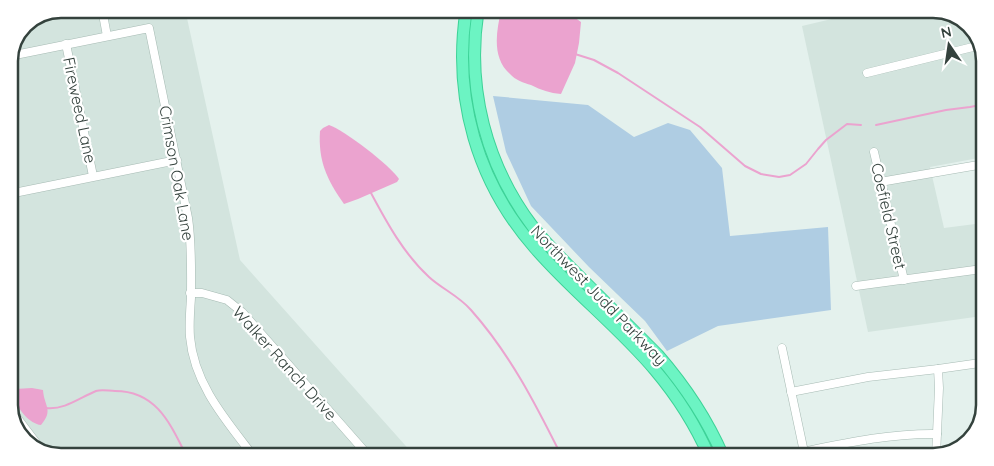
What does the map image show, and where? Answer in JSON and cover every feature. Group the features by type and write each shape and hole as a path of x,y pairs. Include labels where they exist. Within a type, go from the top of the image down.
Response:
{"highway":[{"name":"Northwest Judd Parkway","path":"466,18 463,53 466,102 480,156 496,191 519,229 536,250 644,357 665,382 693,422 705,448"},
{"name":"Northwest Judd Parkway","path":"477,18 475,74 478,99 488,142 508,189 542,238 658,355 675,375 699,409 719,448"}],"street":[{"path":"18,54 107,36 104,18"},
{"name":"Crimson Oak Lane","path":"107,36 149,28 191,239 190,337 193,354 201,379 217,408 247,448"},
{"name":"Fireweed Lane","path":"66,44 94,176"},
{"path":"867,73 974,47"},
{"name":"Coefield Street","path":"874,152 904,280"},
{"path":"18,192 176,160"},
{"path":"880,182 976,165"},
{"path":"856,286 976,270"},
{"name":"Walker Ranch Drive","path":"190,293 227,300 242,312 362,448"},
{"path":"782,348 803,448"},
{"path":"791,392 868,377 976,364"},
{"path":"937,448 938,369"},
{"path":"825,448 876,438 938,434"}],"shaded area":[{"path":"55,18 187,18 240,260 408,448 52,448 34,440 26,432 20,419 18,408 18,58 22,42 32,28 39,23"},
{"path":"470,18 474,18 471,61 506,193 662,366 691,405 715,448 709,448 697,423 535,242 498,188 477,135 467,71"},
{"path":"500,18 575,18 581,22 575,63 561,94 546,91 520,81 504,68 498,53"},
{"path":"836,18 942,18 960,26 968,34 976,52 976,158 930,167 944,228 976,224 976,317 868,332 802,26"},
{"path":"493,96 588,105 634,137 668,123 690,130 722,168 730,236 828,227 831,310 718,326 667,351 645,321 589,267 531,206 506,152"},
{"path":"329,125 345,133 395,173 399,179 397,182 344,204 328,178 322,161 320,131"},
{"path":"18,389 43,390 48,412 41,425 33,422 18,407"}],"waterway":[{"path":"575,54 594,60 618,73 700,127 745,166 761,174 779,177 790,175 806,164 826,140 847,124 861,125"},
{"path":"876,125 946,110 976,106"},
{"path":"371,193 390,227 420,268 466,305 498,344 531,398 557,448"},
{"path":"46,408 72,403 98,390 129,392 141,396 159,410 182,448"}]}
